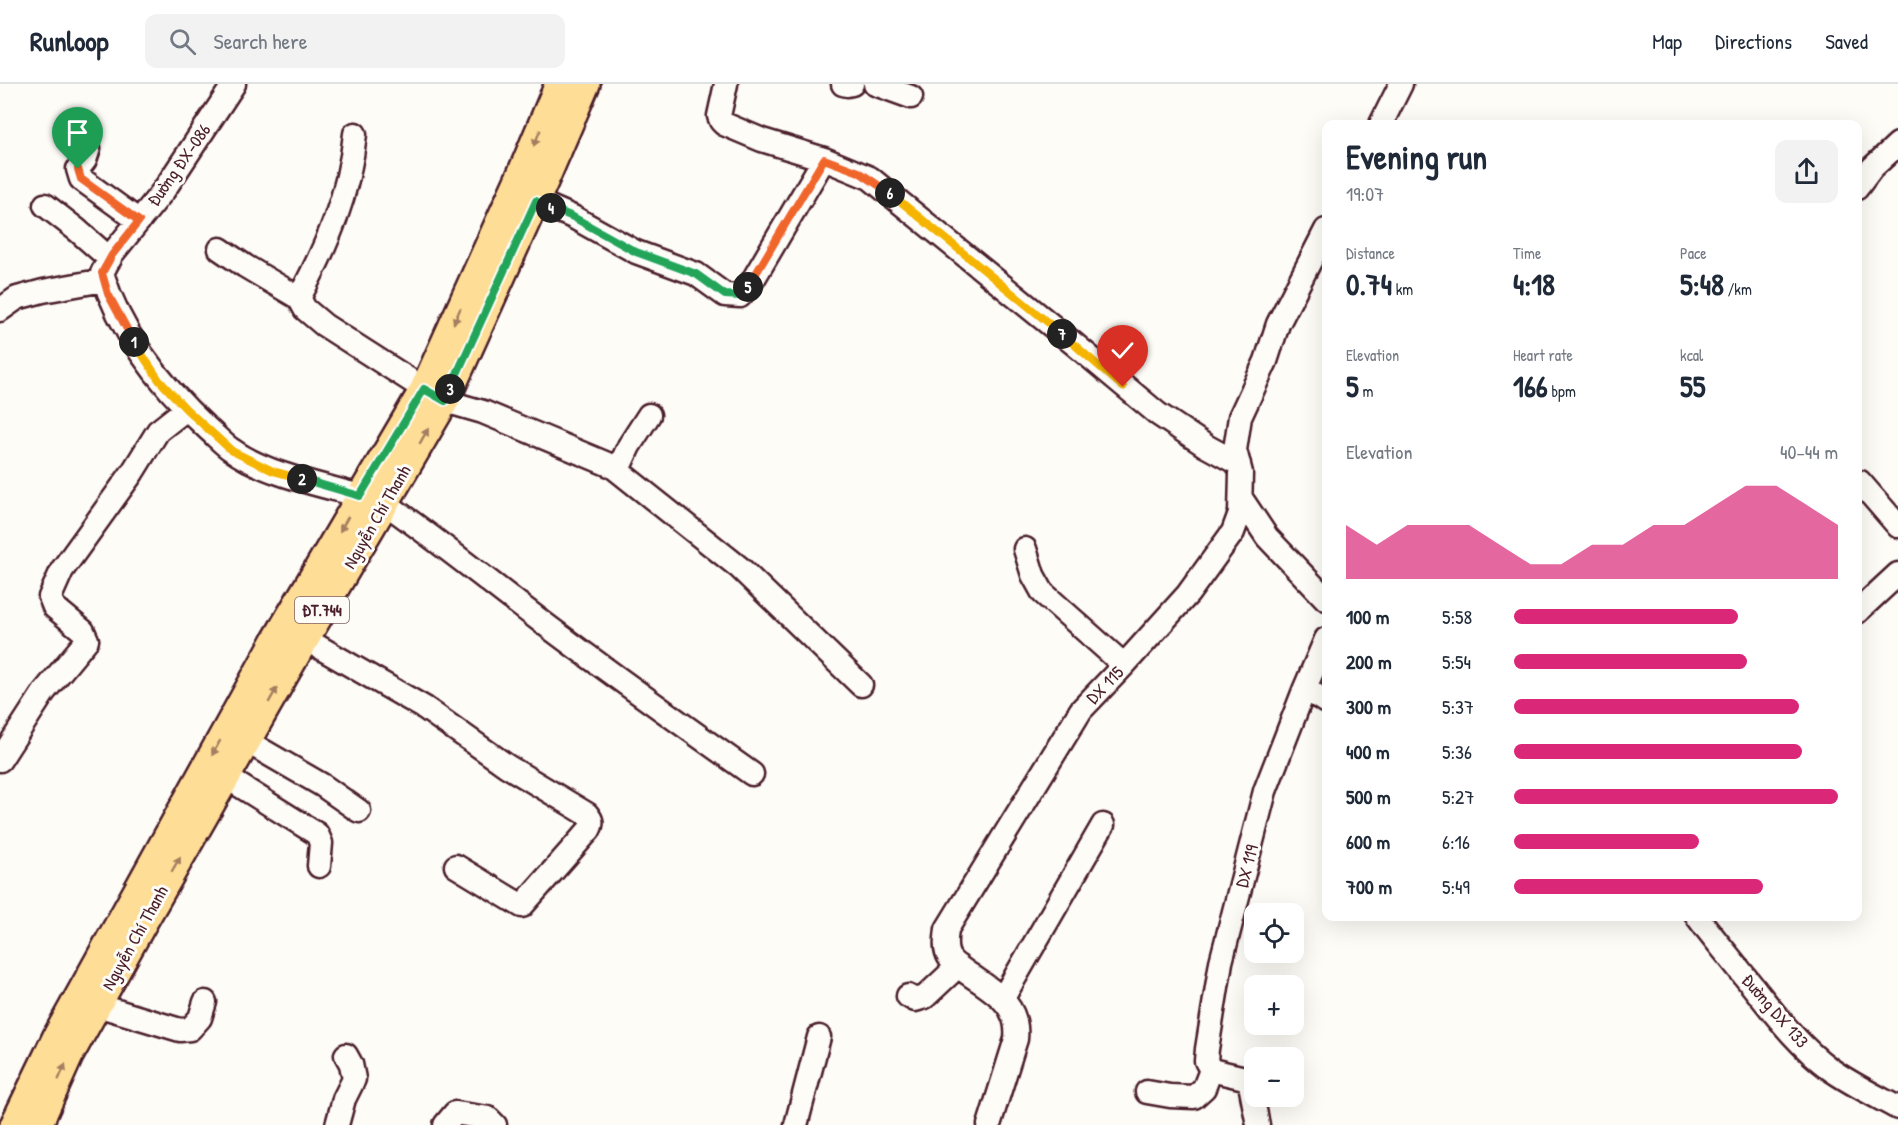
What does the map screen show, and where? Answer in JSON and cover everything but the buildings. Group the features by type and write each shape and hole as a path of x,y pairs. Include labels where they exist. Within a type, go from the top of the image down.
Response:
{"main road":[{"name":"Nguyễn Chí Thanh","path":"434,395 559,84"},
{"name":"Nguyễn Chí Thanh","path":"14,1125 57,1036 226,777 305,639 373,500 434,395 536,201 586,84"},
{"name":"Nguyễn Chí Thanh","path":"38,1125 69,1056 97,1005 135,916 276,640 373,500"}],"street":[{"name":"Đường ĐX-086","path":"107,269 139,221 164,190 234,84"},
{"path":"726,84 719,116 724,124 762,140 859,172 881,186 1158,414 1206,446 1239,464"},
{"path":"843,84 847,86 852,84"},
{"path":"874,84 911,97"},
{"path":"1383,120 1401,84"},
{"path":"299,298 333,228 352,165 355,134"},
{"path":"1862,181 1872,168 1898,144"},
{"path":"89,148 85,160 78,169 81,179 139,221"},
{"path":"536,201 573,217 636,252 696,274 725,295 740,296 750,285 824,159"},
{"path":"45,205 77,230 107,269 108,294 139,352 159,380 186,409 232,451 273,471 373,500 447,548 536,618 752,774"},
{"name":"DX 115","path":"990,1125 1018,1027 1010,1007 1003,998 948,957 945,941 948,929 1081,710 1188,594 1233,532 1240,513 1242,473 1235,450 1240,417 1266,361 1278,324 1322,238"},
{"path":"220,249 299,298 305,309 324,325 434,395 510,423 618,470 740,568 861,685"},
{"path":"0,310 17,298 107,269"},
{"path":"0,760 44,692 87,640 83,631 54,607 50,597 62,570 132,473 158,431 186,409"},
{"path":"618,470 629,446 649,416"},
{"path":"1862,484 1898,526"},
{"path":"1240,498 1267,537 1322,595"},
{"path":"1025,549 1033,576 1043,593 1124,666"},
{"path":"1862,607 1898,574"},
{"path":"305,639 425,708 507,766 587,814 591,819 590,830 522,906 456,866"},
{"name":"DX 119","path":"1211,1070 1206,1061 1221,962 1265,791 1322,648"},
{"path":"1305,688 1322,699"},
{"path":"246,741 322,785 359,811"},
{"path":"226,777 317,834 321,843 319,866"},
{"path":"1003,998 1103,825"},
{"name":"Đường DX 133","path":"1701,921 1713,939 1793,1036 1830,1069 1898,1108"},
{"path":"908,996 915,1000 926,997 958,966"},
{"path":"97,1005 180,1030 190,1029 200,1018 205,1002"},
{"path":"796,1125 819,1037"},
{"path":"337,1125 344,1099 354,1079 351,1064 346,1055"},
{"path":"1147,1092 1194,1097 1204,1088 1211,1070 1249,1079 1258,1125"},
{"path":"445,1125 456,1113 488,1118 495,1125"}],"route":[{"path":"78,169 81,179 139,221 112,255 102,273 108,294 139,352 159,380 186,409 232,451 273,471 360,496 424,389 445,401 536,201 573,217 636,252 696,274 725,295 740,296 750,285 824,159 859,172 881,186 1073,343 1123,387"}]}
